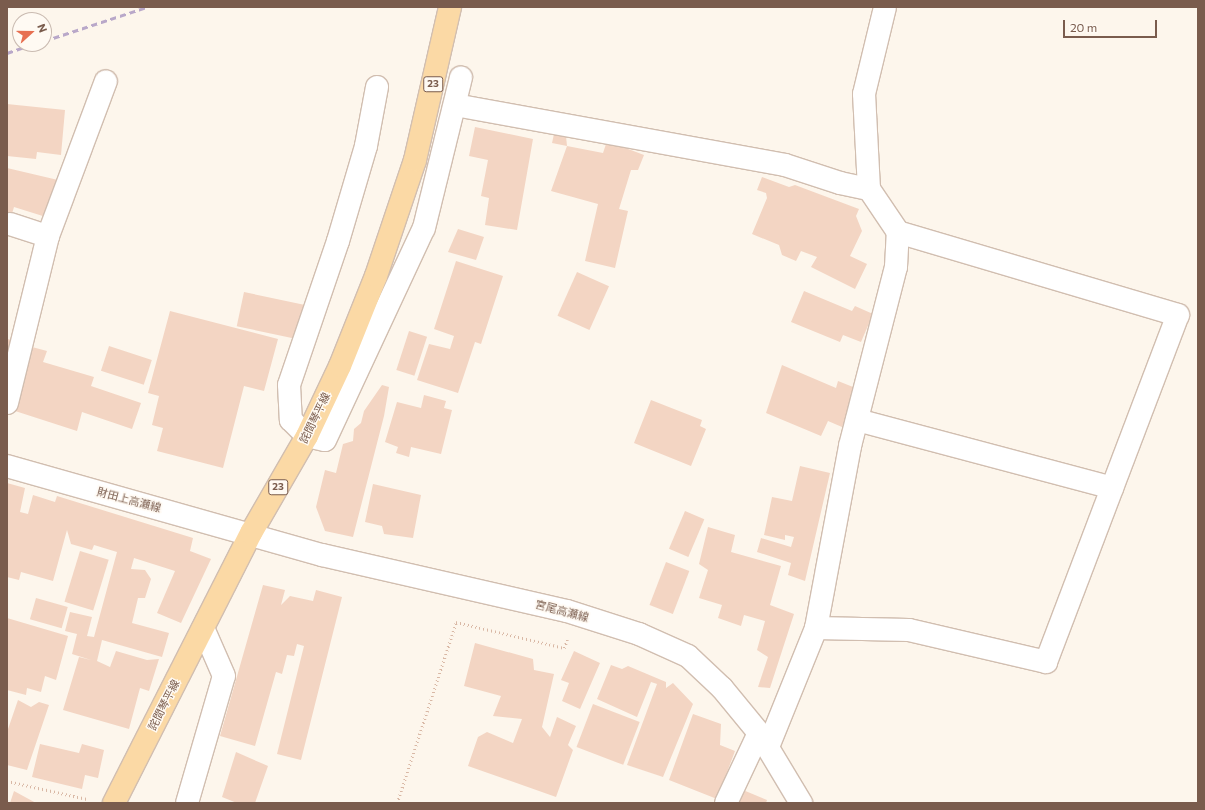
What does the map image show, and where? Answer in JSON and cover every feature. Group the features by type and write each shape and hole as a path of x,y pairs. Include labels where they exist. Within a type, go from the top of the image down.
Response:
{"main road":[{"name":"詫間琴平線","path":"114,803 251,533 307,436 376,276 416,160 450,7"}],"street":[{"path":"726,803 764,740 816,628 857,420 896,266 898,232 869,189 864,94 885,7"},
{"path":"377,87 366,146 338,241 289,385 291,420 307,436 326,440 417,242 456,105 460,77"},
{"path":"7,403 48,236 106,81"},
{"path":"456,105 785,165 840,183 869,189"},
{"path":"10,224 48,236"},
{"path":"816,628 909,630 1046,662 1178,315 898,232"},
{"path":"857,420 1112,488"},
{"name":"財田上高瀬線","path":"7,466 251,533"},
{"name":"宮尾高瀬線","path":"251,533 322,555 578,614 639,634 688,656 722,688 764,740 801,803"},
{"path":"187,803 224,676 203,628"}],"path":[{"path":"397,803 456,622 564,648 578,614"},
{"path":"7,781 92,800"}],"building":[{"path":"7,104 65,110 61,155 37,152 36,159 7,156"},
{"path":"475,127 533,139 517,230 485,225 489,198 481,196 488,160 469,156"},
{"path":"554,134 566,136 567,146 552,143"},
{"path":"607,141 644,155 638,170 631,170 619,209 628,211 615,268 585,261 598,204 551,191 567,146 603,153"},
{"path":"7,168 58,180 46,217 14,207 11,217 7,216"},
{"path":"762,177 789,187 795,185 859,209 856,216 862,231 850,256 867,264 855,289 811,267 817,257 801,251 796,261 782,255 779,245 752,234 767,198 766,193 757,190"},
{"path":"458,229 484,237 476,260 448,252"},
{"path":"456,261 503,276 481,344 475,342 458,393 417,380 429,344 450,349 454,336 434,329"},
{"path":"577,272 609,286 589,330 557,316"},
{"path":"804,291 852,311 855,306 873,314 861,342 843,335 840,342 791,322"},
{"path":"244,292 309,306 301,340 237,326"},
{"path":"170,311 278,339 264,391 244,386 223,468 157,451 163,428 152,425 159,396 148,393"},
{"path":"409,331 427,337 414,376 396,370"},
{"path":"7,339 12,340 7,357"},
{"path":"109,346 152,360 144,385 101,371"},
{"path":"32,347 47,351 43,362 94,377 91,386 141,403 132,429 82,412 77,431 12,410"},
{"path":"782,365 836,388 838,381 858,389 842,427 828,421 821,436 766,413"},
{"path":"382,385 389,387 384,416 353,537 325,531 316,507 325,470 336,473 343,444 353,441 354,429 361,423 364,411"},
{"path":"424,395 446,401 444,408 452,410 441,454 411,447 409,457 396,453 398,447 385,442 397,402 421,408"},
{"path":"651,400 702,420 700,426 706,429 691,466 634,443"},
{"path":"800,466 830,473 805,581 788,575 791,563 757,552 761,538 791,547 794,537 785,535 785,540 764,535 772,497 792,501"},
{"path":"7,483 25,488 20,512 28,514 33,495 55,502 57,496 193,538 190,551 211,559 181,623 157,613 175,571 134,558 131,569 145,570 151,579 145,598 138,598 132,623 169,633 162,657 102,640 97,661 110,667 116,651 147,660 159,659 149,691 140,688 129,729 63,710 79,657 91,660 72,654 77,634 65,631 70,612 92,617 87,636 94,637 117,552 94,545 92,550 71,544 67,530 53,581 21,572 19,580 7,577"},
{"path":"373,484 421,495 413,538 384,534 382,526 365,522"},
{"path":"685,511 704,519 688,557 669,549"},
{"path":"708,527 735,535 731,552 781,566 770,605 794,614 770,688 758,687 768,657 757,650 765,621 744,615 741,626 718,618 722,605 699,598 708,570 699,564"},
{"path":"80,551 109,560 93,610 65,602"},
{"path":"666,562 689,571 673,614 650,605"},
{"path":"263,585 285,590 281,605 290,596 313,601 316,590 342,597 301,760 277,754 304,646 297,644 294,656 287,655 282,674 276,672 255,746 220,736"},
{"path":"36,598 68,607 62,628 30,619"},
{"path":"7,618 68,636 56,680 45,676 41,692 27,688 26,695 7,690"},
{"path":"475,643 533,659 534,670 554,674 542,727 550,737 557,717 576,726 568,745 573,750 556,797 468,766 478,737 487,732 513,743 522,719 493,716 501,696 464,686"},
{"path":"574,651 600,663 580,709 562,701 569,683 561,680"},
{"path":"611,665 622,669 628,666 666,682 666,688 673,683 693,704 663,777 627,765 657,684 651,682 637,717 597,699"},
{"path":"18,700 31,707 39,702 49,705 27,770 7,765 7,732"},
{"path":"593,704 640,722 623,765 577,747"},
{"path":"693,714 721,724 720,745 735,751 717,799 669,780"},
{"path":"40,744 79,753 82,744 104,750 98,778 85,775 82,789 32,777"},
{"path":"236,752 268,766 255,803 237,803 222,797"},
{"path":"743,790 767,800 766,803 737,803"},
{"path":"14,791 36,803 10,803"}],"railway":[{"path":"52,38 147,7"},
{"path":"7,53 12,51"}]}
